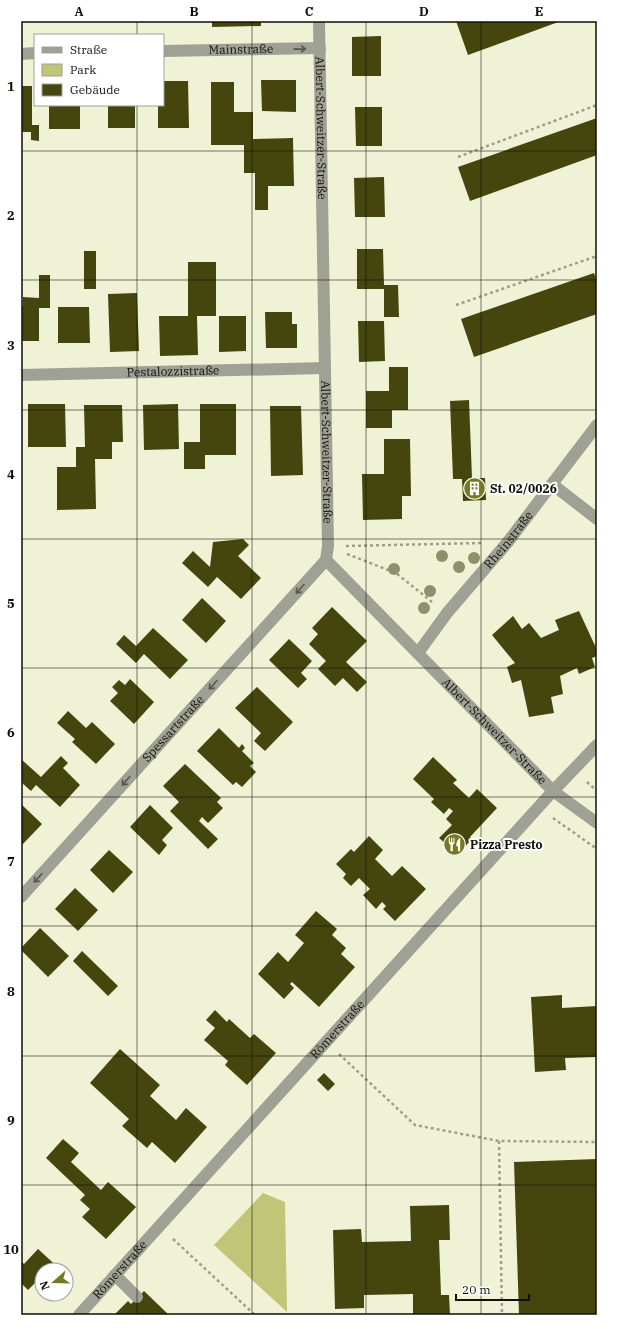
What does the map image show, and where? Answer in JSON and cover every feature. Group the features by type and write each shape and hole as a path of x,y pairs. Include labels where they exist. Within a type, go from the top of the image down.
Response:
{"street":[{"name":"Albert-Schweitzer-Straße","path":"319,21 328,546 326,560 553,791 597,823"},
{"name":"Mainstraße","path":"164,51 320,48"},
{"path":"21,54 34,53"},
{"name":"Pestalozzistraße","path":"21,375 325,368"},
{"name":"Rheinstraße","path":"418,654 447,613 507,543 597,425"},
{"path":"552,484 597,519"},
{"name":"Spessartstraße","path":"21,897 326,560"},
{"name":"Römerstraße","path":"79,1315 553,791 597,745"},
{"path":"115,1275 137,1297"}],"path":[{"path":"458,157 597,105"},
{"path":"456,305 597,256"},
{"path":"328,546 507,543"},
{"path":"328,546 396,573 447,613"},
{"path":"540,806 558,822 597,849"},
{"path":"325,1042 415,1125 499,1141 597,1142"},
{"path":"499,1141 502,1315"},
{"path":"159,1226 255,1315"}],"green space":[{"path":"263,1193 285,1202 287,1312 214,1245"}],"building":[{"path":"212,21 261,21 261,26 212,27"},
{"path":"456,21 561,21 468,55"},
{"path":"381,36 381,76 352,76 352,37"},
{"path":"261,80 296,80 296,112 262,111"},
{"path":"164,81 188,81 189,128 158,128 158,106 164,106"},
{"path":"211,82 234,82 234,112 253,112 253,139 293,138 294,186 268,186 268,210 255,210 255,173 244,173 244,145 211,145"},
{"path":"21,86 32,86 32,125 39,125 39,141 31,140 31,132 21,132"},
{"path":"49,106 80,106 80,129 49,129"},
{"path":"108,106 135,106 135,128 108,128"},
{"path":"355,107 382,107 382,146 356,146"},
{"path":"597,118 597,155 470,201 458,167"},
{"path":"384,177 385,217 355,217 354,178"},
{"path":"357,249 383,249 384,285 398,285 399,317 384,317 384,289 357,289"},
{"path":"84,251 96,251 96,289 84,289"},
{"path":"188,262 216,262 216,316 197,316 198,355 160,356 159,316 188,316"},
{"path":"594,273 597,282 597,314 474,357 461,319"},
{"path":"39,275 50,275 50,308 39,308 39,341 21,341 21,306 23,306 23,297 39,298"},
{"path":"137,293 139,351 110,352 108,294"},
{"path":"58,307 89,307 90,343 58,343"},
{"path":"265,312 292,312 292,324 297,324 297,348 266,348"},
{"path":"219,316 246,316 246,351 219,352"},
{"path":"358,321 384,321 385,361 359,362"},
{"path":"389,367 408,367 408,410 392,410 392,428 366,428 366,391 389,391"},
{"path":"469,400 472,478 485,478 486,500 463,501 462,479 453,479 450,401"},
{"path":"28,404 65,404 66,447 28,447"},
{"path":"178,404 179,449 144,450 143,405"},
{"path":"200,404 236,404 236,455 205,455 205,469 184,469 184,442 200,442"},
{"path":"84,405 122,405 123,442 112,442 112,459 95,459 96,509 57,510 57,467 76,467 76,447 85,447"},
{"path":"270,406 301,406 303,475 271,476"},
{"path":"384,439 410,439 411,496 402,496 402,519 363,520 362,474 384,474"},
{"path":"243,539 249,545 238,556 261,578 241,599 217,577 208,587 182,563 193,551 210,567 213,542"},
{"path":"202,598 226,621 206,643 182,620"},
{"path":"332,607 367,641 346,662 367,682 357,692 343,678 335,686 318,669 326,661 309,644 318,634 312,628"},
{"path":"579,611 597,650 597,656 592,658 595,667 579,674 577,668 560,676 563,694 551,697 554,713 529,717 521,680 512,683 507,667 515,663 492,635 513,616 522,629 529,623 541,638 559,630 555,620"},
{"path":"153,628 188,660 170,679 144,654 136,663 116,644 124,635 136,646"},
{"path":"289,639 312,661 301,673 307,679 298,688 269,660"},
{"path":"130,679 154,702 134,724 110,701 118,693 112,687 119,680 125,685"},
{"path":"257,687 293,722 265,751 254,741 261,733 235,708"},
{"path":"68,711 86,728 92,722 115,744 96,764 72,742 75,739 57,723"},
{"path":"219,728 239,748 242,744 245,748 242,751 254,763 250,766 256,772 242,787 236,782 233,785 197,751"},
{"path":"61,756 68,763 63,768 80,785 60,807 36,785 31,791 21,782 21,759 41,777"},
{"path":"433,757 457,780 453,783 469,798 477,789 497,808 470,837 472,839 458,854 439,838 452,825 446,819 453,811 449,808 444,814 431,802 434,799 413,779"},
{"path":"185,764 221,798 217,802 223,808 208,823 202,817 199,821 218,839 208,849 170,811 179,802 163,786"},
{"path":"21,804 42,824 22,845 21,844"},
{"path":"150,805 173,828 162,840 167,845 159,855 130,827"},
{"path":"369,836 383,850 375,859 392,876 402,866 426,889 395,921 383,909 386,906 382,902 376,909 363,895 370,889 359,878 351,886 343,878 346,874 336,864 351,849 354,852"},
{"path":"109,850 133,872 113,893 90,870"},
{"path":"75,888 98,910 78,931 55,909"},
{"path":"316,911 337,929 332,935 346,948 341,954 355,967 319,1007 292,982 290,984 294,988 284,999 258,974 278,952 288,962 304,943 295,935"},
{"path":"40,928 69,956 48,977 21,950 21,948"},
{"path":"82,951 118,986 108,996 73,961"},
{"path":"562,995 562,1008 597,1006 597,1057 565,1058 566,1070 535,1072 531,997"},
{"path":"215,1010 227,1022 229,1019 250,1038 254,1034 276,1053 247,1085 225,1065 228,1061 204,1040 215,1028 206,1020"},
{"path":"120,1049 160,1085 150,1096 176,1120 186,1108 207,1127 175,1163 152,1142 147,1148 122,1126 129,1119 90,1083"},
{"path":"324,1073 335,1084 328,1091 317,1080"},
{"path":"63,1139 79,1153 71,1162 101,1190 108,1182 136,1207 106,1239 82,1217 90,1209 80,1200 85,1195 46,1158"},
{"path":"597,1159 597,1315 519,1315 514,1162"},
{"path":"449,1205 450,1240 439,1240 441,1295 449,1295 450,1315 413,1315 413,1294 364,1295 364,1308 335,1309 333,1230 361,1229 362,1242 411,1241 410,1206"},
{"path":"38,1249 52,1262 34,1262 34,1284 28,1290 21,1283 21,1261 24,1264"},
{"path":"144,1291 169,1315 114,1315 128,1301 131,1304"}],"place":[{"name":"St. 02/0026","path":"474,489"},
{"name":"Pizza Presto","path":"454,845"}]}
